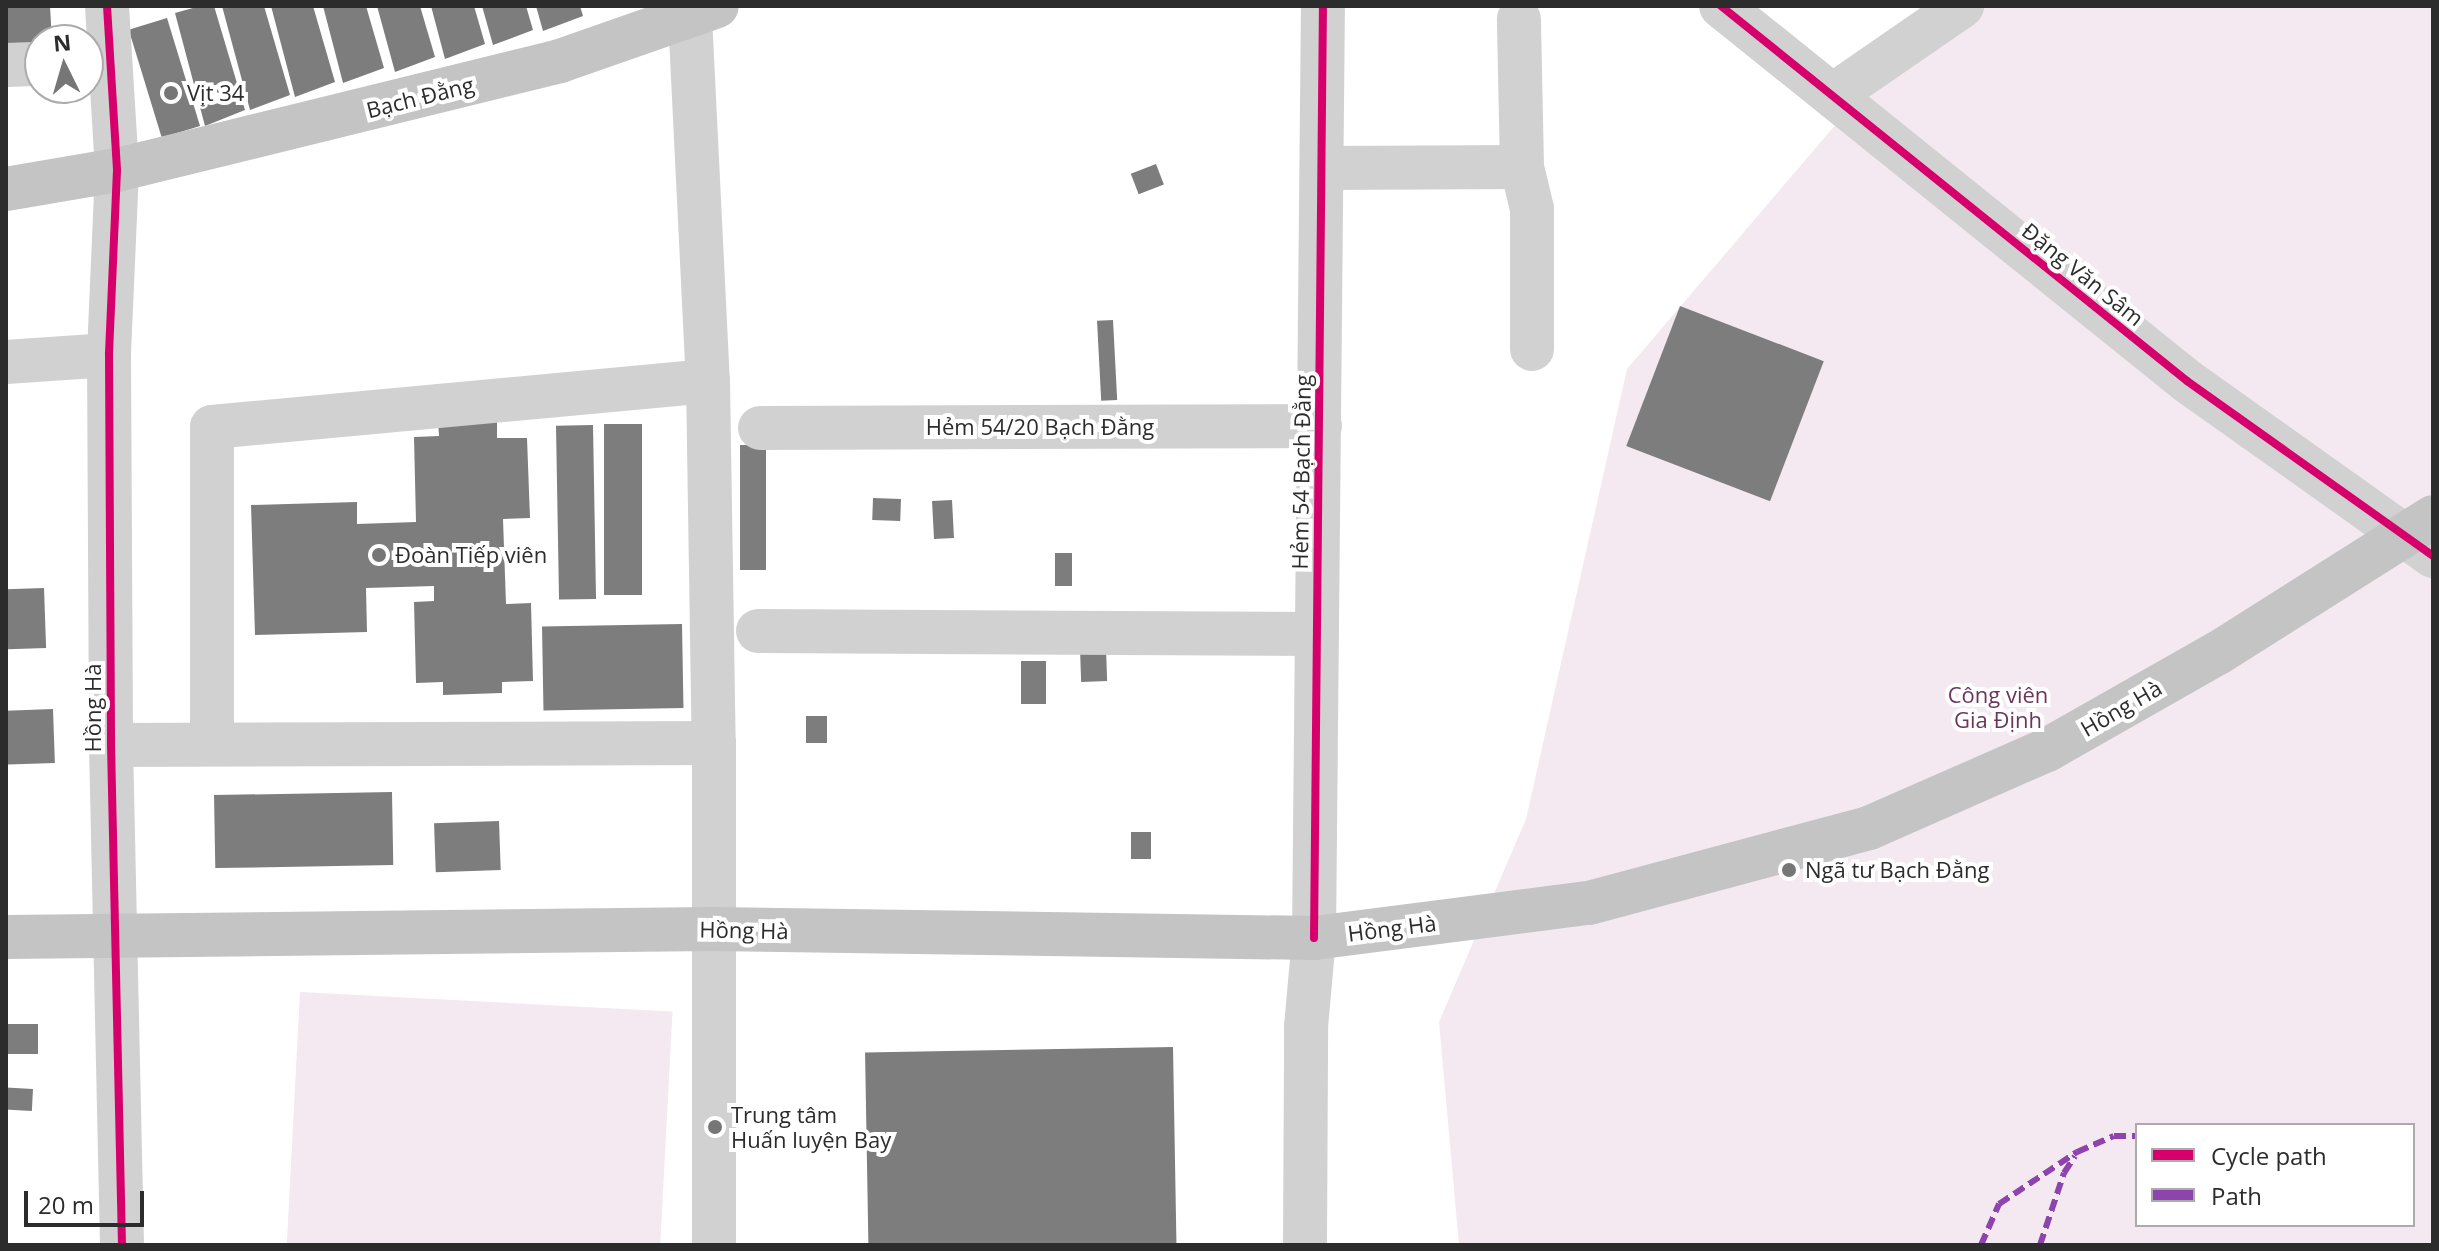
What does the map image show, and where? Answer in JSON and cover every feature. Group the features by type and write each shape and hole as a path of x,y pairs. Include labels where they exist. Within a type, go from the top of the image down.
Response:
{"main road":[{"name":"Bạch Đằng","path":"6,189 117,170 560,61 704,11"},
{"name":"Hồng Hà","path":"6,937 713,929 1314,938 1589,903 1869,828 2047,750 2424,536"}],"street":[{"path":"104,27 107,6"},
{"name":"Hẻm 54 Bạch Đằng","path":"1305,1245 1306,1027 1314,938 1323,6"},
{"name":"Đặng Văn Sâm","path":"1721,6 2187,381 2424,536"},
{"path":"1833,95 1962,6"},
{"path":"704,11 714,743 714,1245"},
{"path":"1519,19 1522,167 1532,209 1532,349"},
{"path":"104,93 117,170"},
{"path":"1322,168 1522,167"},
{"name":"Hồng Hà","path":"117,170 109,355 111,745 122,1245"},
{"path":"6,362 109,355"},
{"path":"212,744 212,427 708,381"},
{"name":"Hẻm 54/20 Bạch Đằng","path":"760,428 1320,426"},
{"path":"758,631 1317,634"},
{"path":"111,745 714,743"}],"green space":[{"name":"Công viên Gia Định","path":"1971,6 2433,6 2433,1245 1459,1245 1439,1022 1526,819 1627,369 1837,123"},
{"path":"300,992 672,1012 660,1245 287,1245"}],"building":[{"path":"6,6 50,6 51,24 24,24 24,46 6,46"},
{"path":"200,6 214,6 245,110 205,126 175,13"},
{"path":"222,6 264,6 290,95 250,110"},
{"path":"271,6 313,6 335,82 295,97"},
{"path":"323,6 366,6 384,68 343,83"},
{"path":"377,6 420,6 435,57 395,72"},
{"path":"431,6 474,6 485,44 445,59"},
{"path":"482,6 526,6 533,30 493,45"},
{"path":"536,6 580,6 583,16 543,31"},
{"path":"167,18 200,126 162,138 129,30"},
{"path":"1156,164 1164,185 1139,194 1131,174"},
{"path":"1680,306 1824,361 1770,501 1626,446"},
{"path":"1113,320 1117,400 1101,401 1097,321"},
{"name":"Đoàn Tiếp viên","path":"497,419 497,438 527,438 530,518 503,519 506,604 531,603 533,681 502,682 502,693 443,695 443,682 416,683 414,602 434,601 434,586 366,588 367,632 255,635 251,505 357,502 357,524 416,522 414,437 439,436 438,421"},
{"path":"604,424 642,424 642,595 604,595"},
{"path":"593,425 596,599 559,600 556,426"},
{"path":"740,445 766,445 766,570 740,570"},
{"path":"873,498 901,499 900,521 872,520"},
{"path":"952,500 954,538 934,539 932,501"},
{"path":"1055,553 1072,553 1072,586 1055,586"},
{"path":"44,588 46,648 8,649 6,589"},
{"path":"682,624 683,708 543,710 542,626"},
{"path":"1106,648 1107,681 1081,682 1080,649"},
{"path":"1021,661 1046,661 1046,704 1021,704"},
{"path":"53,709 55,763 8,765 6,711"},
{"path":"806,716 827,716 827,743 806,743"},
{"path":"392,792 393,865 215,868 214,795"},
{"path":"499,821 501,870 436,872 434,823"},
{"path":"1131,832 1151,832 1151,859 1131,859"},
{"path":"6,1024 38,1024 38,1054 6,1054"},
{"path":"1173,1047 1176,1245 868,1245 865,1052"},
{"path":"6,1088 33,1089 32,1111 6,1110"}],"marked path":[{"path":"1981,1245 1999,1204 2077,1152 2114,1136 2135,1136"},
{"path":"2040,1245 2064,1173 2075,1156"}],"cycle path":[{"path":"107,6 117,170 109,355 111,745 122,1245"},
{"path":"1314,938 1323,6"},
{"path":"1721,6 2187,381 2433,556"}],"place":[{"name":"Vịt 34","path":"171,93"},
{"name":"Đoàn Tiếp viên","path":"379,555"},
{"name":"Ngã tư Bạch Đằng","path":"1789,870"},
{"name":"Trung tâm Huấn luyện Bay","path":"715,1127"}]}
